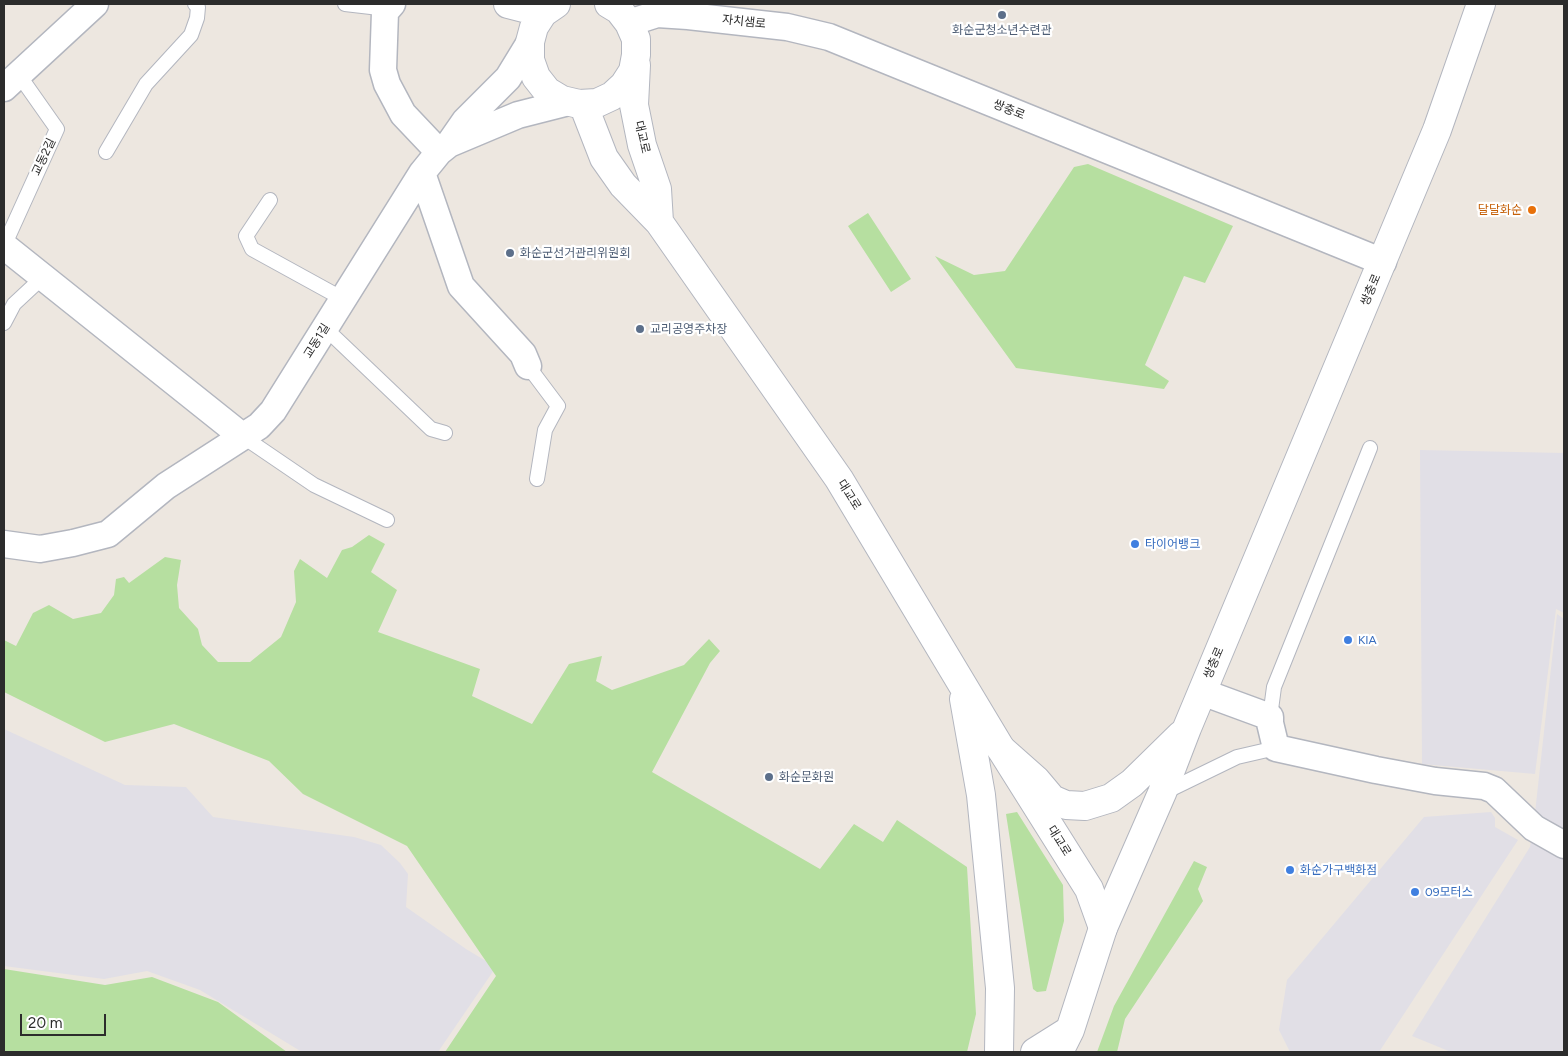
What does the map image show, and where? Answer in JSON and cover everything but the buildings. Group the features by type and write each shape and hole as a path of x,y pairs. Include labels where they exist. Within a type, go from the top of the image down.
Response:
{"street":[{"name":"교동2길","path":"11,82 95,4"},
{"path":"508,4 551,7"},
{"name":"쌍충로","path":"1035,1052 1066,1045 1103,928 1162,794 1187,728 1437,130 1481,4"},
{"path":"390,6 385,12 382,70 387,84 403,114 444,148 518,115 576,103"},
{"path":"551,7 534,27 530,42 530,60 536,77 547,91 562,100 576,103"},
{"name":"자치샘로","path":"619,10 787,27 829,37 857,49"},
{"name":"대교로","path":"619,10 636,38 634,105 642,146 657,189 659,222 838,479 1001,749 1089,889 1103,928"},
{"name":"교동1길","path":"4,544 40,548 73,544 108,534 166,486 259,426 273,411 422,173 465,121 508,78 530,42"},
{"name":"쌍충로","path":"857,49 1383,262"},
{"name":"대교로","path":"576,103 597,103 612,96 624,85 633,72 636,55"},
{"path":"576,103 604,158 623,185 659,222"},
{"path":"422,173 461,286 523,354 528,366"},
{"name":"교동2길","path":"4,246 242,436"},
{"path":"961,683 982,805 1000,988 998,1052"},
{"path":"1202,692 1270,717 1276,748 1376,770 1435,781 1484,786 1494,790 1534,828 1564,845"},
{"path":"1001,749 1036,780 1052,799 1066,805 1085,806 1112,798 1132,783 1187,728"}],"lane":[{"path":"106,152 146,84 191,35 197,18 198,7 195,4"},
{"path":"345,4 390,6"},
{"name":"교동2길","path":"4,246 57,129 11,82"},
{"path":"270,200 246,236 252,249 344,299"},
{"path":"4,323 14,304 43,277"},
{"path":"325,328 431,429 445,433"},
{"path":"528,366 558,406 545,430 537,479"},
{"path":"242,436 314,485 387,520"},
{"path":"1270,717 1274,687 1370,448"},
{"path":"1162,794 1237,757 1276,748"}],"shaded area":[{"path":"1420,450 1564,453 1564,613 1556,609 1535,774 1422,764"},
{"path":"1557,614 1564,619 1564,831 1535,813"},
{"path":"4,729 125,785 186,787 213,817 354,837 381,845 400,863 408,874 406,907 466,949 496,967 438,1052 302,1052 200,990 147,971 104,979 4,966"},
{"path":"1491,812 1495,818 1495,827 1518,840 1379,1052 1290,1052 1279,1030 1287,980 1424,817"},
{"path":"1532,835 1564,853 1564,1046 1561,1052 1451,1052 1412,1036 1530,847"}],"green space":[{"path":"1088,164 1233,226 1205,283 1184,276 1145,365 1169,381 1164,389 1016,368 935,256 974,275 1005,271 1074,167"},
{"path":"868,213 911,279 891,292 848,226"},
{"path":"369,535 385,544 371,572 397,590 378,632 480,669 472,696 532,724 569,664 602,656 596,681 612,690 684,665 709,639 720,651 710,663 652,772 820,869 854,824 883,842 897,820 967,867 976,1014 967,1052 445,1052 496,976 407,846 303,794 269,761 174,724 105,742 4,692 4,640 16,646 33,613 49,605 73,619 101,613 114,595 116,579 124,577 129,583 165,557 181,560 177,585 179,608 198,629 202,645 218,662 250,662 281,637 296,602 294,571 300,559 327,578 342,550 352,547"},
{"path":"1017,812 1063,885 1064,921 1046,991 1037,992 1033,989 1006,814"},
{"path":"1194,861 1207,867 1198,889 1203,901 1125,1019 1117,1052 1097,1052 1114,1006"},
{"path":"4,969 105,985 152,977 218,1002 287,1052 4,1052"}],"place":[{"name":"화순군청소년수련관","path":"1002,15"},
{"name":"달달화순","path":"1532,210"},
{"name":"화순군선거관리위원회","path":"510,253"},
{"name":"교리공영주차장","path":"640,329"},
{"name":"타이어뱅크","path":"1135,544"},
{"name":"KIA","path":"1348,640"},
{"name":"화순문화원","path":"769,777"},
{"name":"화순가구백화점","path":"1290,870"},
{"name":"09모터스","path":"1415,892"}]}
